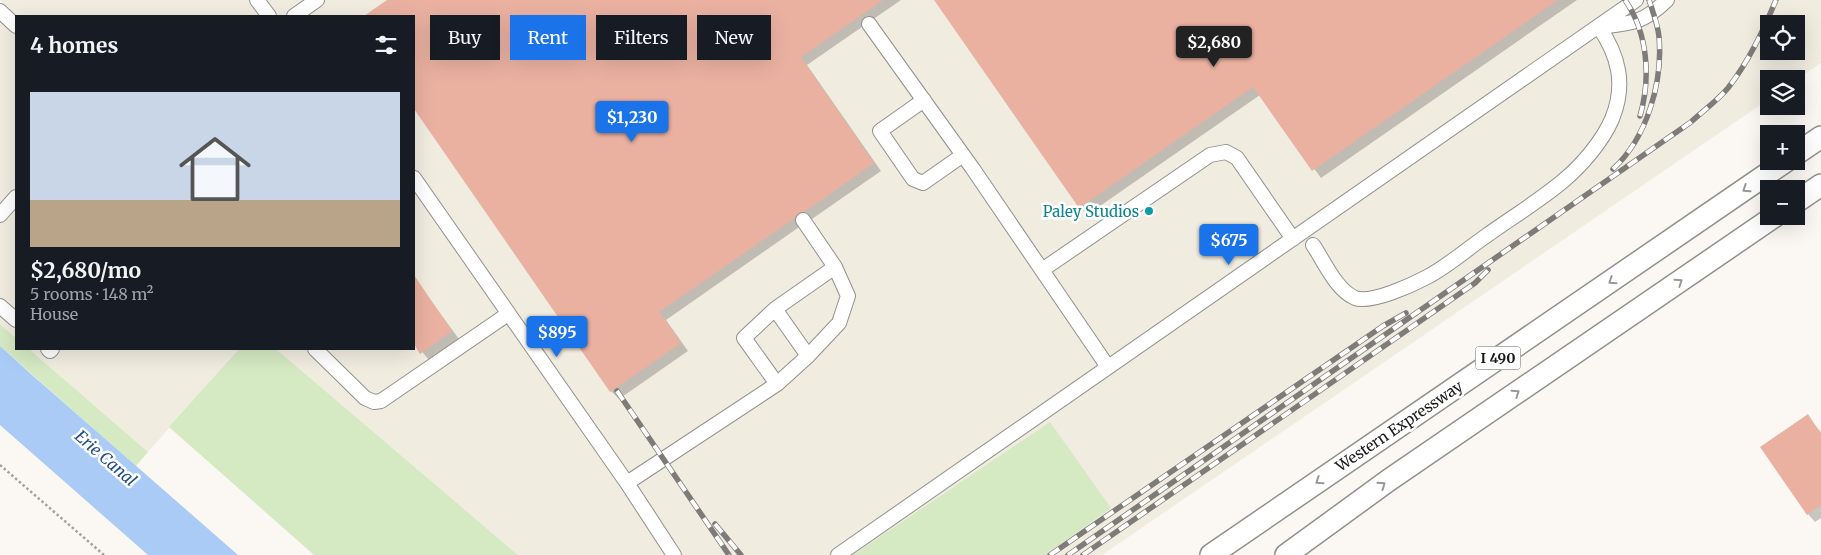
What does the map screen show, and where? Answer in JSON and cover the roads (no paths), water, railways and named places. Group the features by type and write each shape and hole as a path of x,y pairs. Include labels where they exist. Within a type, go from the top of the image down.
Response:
{"highway":[{"path":"1805,148 1821,137"},
{"name":"Western Expressway","path":"1211,555 1773,170"},
{"path":"1805,196 1821,185"},
{"name":"I 490","path":"1286,555 1389,480 1762,225"}],"street":[{"path":"257,0 267,15"},
{"path":"295,15 317,0"},
{"path":"838,555 1636,0"},
{"path":"1599,27 1637,22 1653,13 1667,0"},
{"path":"0,11 15,25"},
{"path":"869,24 924,100 1108,368"},
{"path":"1313,245 1343,288 1355,298 1364,299 1380,295 1428,277 1563,181 1584,160 1601,138 1612,120 1618,100 1617,61 1612,46 1599,27"},
{"path":"924,100 880,131 913,179 924,183 962,155"},
{"path":"1042,270 1210,155 1226,152 1237,158 1293,239"},
{"path":"415,179 627,483 674,555"},
{"path":"0,215 15,198"},
{"path":"627,483 777,384 808,356 839,323 848,296 835,267 803,220"},
{"path":"777,384 744,338 775,309 835,267"},
{"path":"0,306 15,319"},
{"path":"775,309 808,356"},
{"path":"316,350 365,398 374,402 381,401 508,314"}],"water":[{"name":"Erie Canal","path":"0,346 238,555 148,555 0,425"}],"railway":[{"path":"1625,0 1639,27 1645,56 1646,86 1640,116"},
{"path":"1613,169 1635,142 1644,125 1655,90 1660,54 1659,37 1649,0"},
{"path":"1068,555 1691,122 1720,97 1736,78 1755,46 1776,0"},
{"path":"1083,555 1475,283 1488,270"},
{"path":"1050,555 1383,326 1406,313"},
{"path":"617,391 729,555"},
{"path":"715,524 741,555"}],"place":[{"name":"Paley Studios","path":"1149,211"}]}
